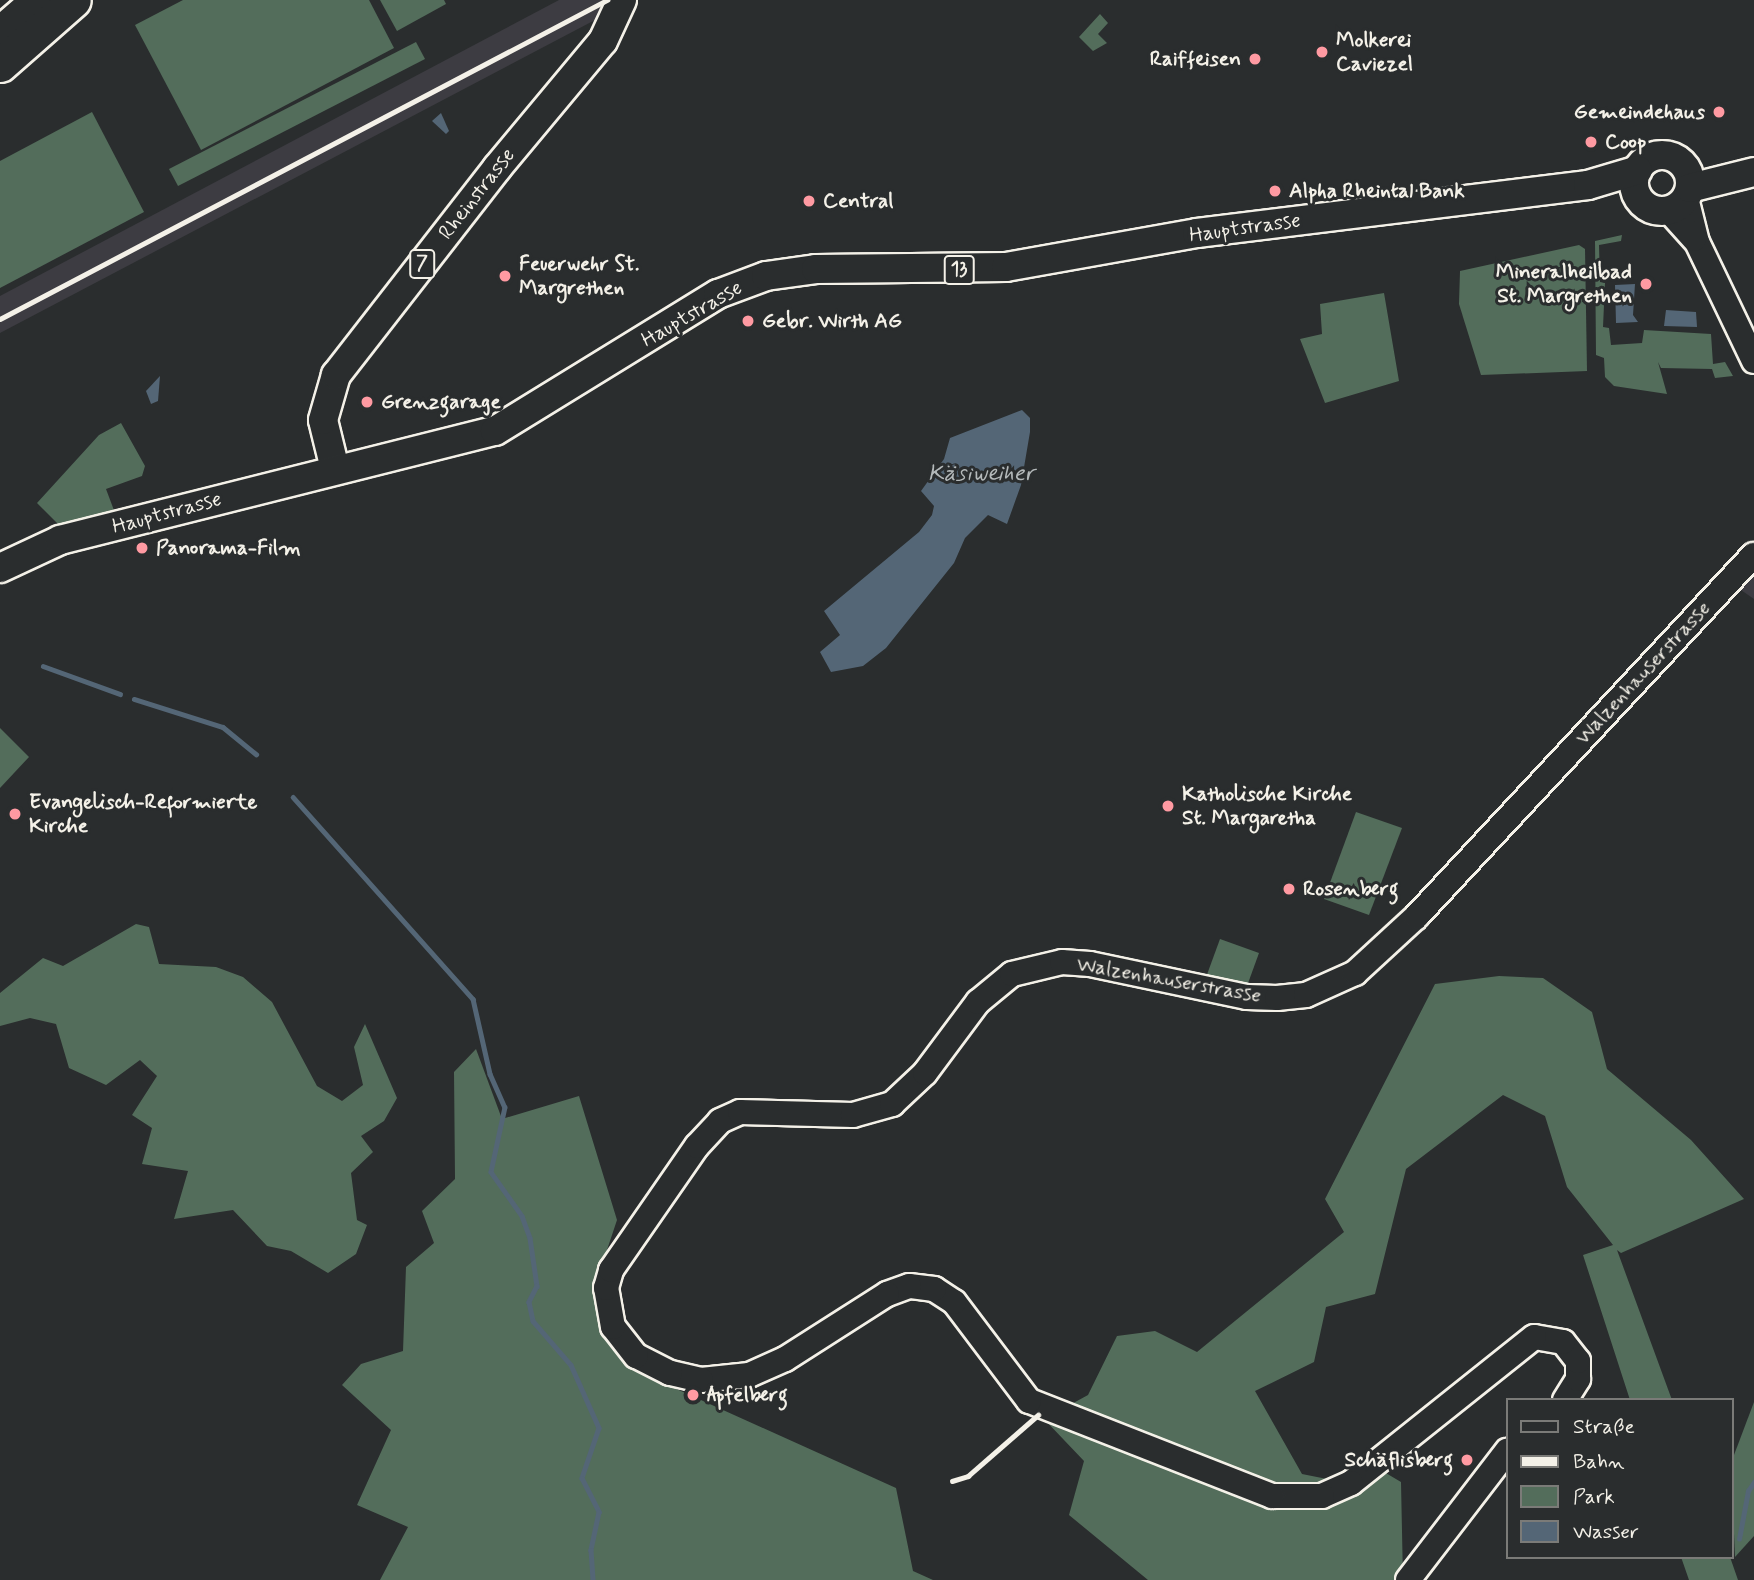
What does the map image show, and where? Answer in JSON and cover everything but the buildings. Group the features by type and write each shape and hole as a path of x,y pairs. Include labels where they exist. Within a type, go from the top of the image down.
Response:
{"highway":[{"path":"0,33 38,0"},
{"path":"0,65 74,0"}],"main road":[{"name":"Rheinstrasse","path":"335,469 323,420 336,374 497,168 603,41 622,0"},
{"path":"1637,181 1647,159 1664,155 1682,191 1745,173"},
{"name":"Hauptstrasse","path":"0,568 60,540 335,469 371,465 495,430 718,294 766,276 816,269 1006,267 1197,233 1588,185 1637,181 1650,208 1682,191"}],"street":[{"path":"1682,191 1697,242 1754,362"},
{"name":"Walzenhauserstrasse","path":"1567,1398 1578,1379 1578,1361 1563,1342 1534,1337 1351,1483 1322,1496 1272,1496 1029,1401 954,1302 933,1289 909,1286 887,1294 785,1359 748,1375 701,1380 670,1373 636,1356 612,1327 606,1308 606,1288 611,1270 697,1146 720,1121 740,1112 853,1115 892,1104 925,1073 978,1002 1012,974 1062,962 1090,964 1247,997 1277,998 1306,995 1355,973 1433,900 1754,555"},
{"path":"1408,1580 1506,1452"}],"shaded area":[{"path":"559,0 633,0 0,333 0,296"},
{"path":"1754,555 1754,599 1738,588"}],"green space":[{"path":"183,0 369,0 394,48 201,150 135,25"},
{"path":"380,0 444,0 446,4 397,31"},
{"path":"1100,14 1108,23 1098,34 1107,43 1093,51 1079,37"},
{"path":"416,42 425,59 178,186 169,169"},
{"path":"92,112 144,212 0,288 0,161"},
{"path":"1622,235 1621,241 1599,245 1600,282 1605,283 1603,327 1609,328 1611,345 1642,343 1644,330 1711,334 1713,364 1725,362 1733,376 1715,378 1712,369 1661,368 1658,362 1667,394 1614,386 1605,377 1604,358 1596,355 1595,241"},
{"path":"1579,245 1585,249 1587,371 1481,375 1459,304 1460,271"},
{"path":"1384,293 1399,381 1325,403 1300,339 1322,334 1320,304"},
{"path":"121,423 145,466 142,476 106,489 115,513 60,526 37,503 99,435"},
{"path":"0,728 29,757 0,788"},
{"path":"1356,812 1402,828 1369,915 1324,899"},
{"path":"136,924 149,927 159,964 216,967 243,977 272,1002 317,1086 342,1101 363,1085 354,1047 365,1024 397,1098 384,1121 361,1136 373,1152 351,1173 357,1220 367,1225 356,1254 328,1273 291,1251 267,1246 233,1210 174,1219 188,1171 142,1164 152,1128 132,1115 157,1076 140,1060 106,1085 69,1068 56,1024 30,1018 0,1026 0,993 43,958 63,966"},
{"path":"1220,939 1259,953 1247,986 1205,980"},
{"path":"1499,976 1543,978 1592,1012 1607,1069 1691,1140 1744,1199 1621,1253 1617,1250 1671,1398 1629,1398 1583,1255 1613,1245 1567,1187 1545,1116 1503,1095 1406,1169 1375,1294 1326,1307 1314,1362 1255,1391 1302,1474 1347,1483 1379,1469 1401,1482 1403,1580 1148,1580 1069,1515 1084,1461 1044,1419 1088,1395 1117,1336 1155,1331 1197,1352 1344,1232 1325,1199 1435,984"},
{"path":"476,1049 502,1119 579,1096 617,1220 599,1274 600,1314 630,1368 896,1488 913,1571 933,1580 380,1580 408,1527 357,1505 391,1430 342,1385 361,1364 403,1351 406,1267 434,1243 422,1211 455,1179 454,1072"},
{"path":"1754,1402 1754,1536 1735,1557 1733,1510 1733,1458"},
{"path":"1682,1559 1731,1559 1738,1580 1689,1580"}],"water":[{"path":"441,113 449,131 446,134 432,121"},
{"path":"1635,284 1633,315 1638,322 1616,323 1615,285"},
{"path":"1666,310 1696,312 1697,327 1664,326"},
{"path":"160,376 158,401 151,404 146,391"},
{"name":"Käsiweiher","path":"1022,410 1030,418 1030,432 1021,485 1007,524 988,515 965,538 954,563 886,648 863,666 831,672 820,652 840,635 824,611 919,532 932,515 934,506 921,491 944,459 950,438"}],"waterway":[{"path":"43,666 120,694"},
{"path":"134,699 223,727 256,754"},
{"path":"293,797 473,999 490,1074 505,1107 491,1172 522,1216 530,1238 537,1286 529,1302 533,1321 571,1365 599,1428 582,1478 599,1512 591,1550 593,1580"},
{"path":"1739,1539 1748,1491 1754,1482"}],"railway":[{"path":"0,319 607,0"},
{"path":"952,1481 968,1476 1038,1415"}],"place":[{"name":"Molkerei Caviezel","path":"1322,52"},
{"name":"Raiffeisen","path":"1255,59"},
{"name":"Gemeindehaus","path":"1719,112"},
{"name":"Coop","path":"1591,142"},
{"name":"Alpha Rheintal Bank","path":"1275,191"},
{"name":"Central","path":"809,201"},
{"name":"Feuerwehr St. Margrethen","path":"505,276"},
{"name":"Mineralheilbad St. Margrethen","path":"1646,284"},
{"name":"Gebr. Wirth AG","path":"748,321"},
{"name":"Grenzgarage","path":"367,402"},
{"name":"Panorama-Film","path":"142,548"},
{"name":"Katholische Kirche St. Margaretha","path":"1168,806"},
{"name":"Evangelisch-Reformierte Kirche","path":"15,814"},
{"name":"Rosenberg","path":"1289,889"},
{"name":"Apfelberg","path":"693,1395"},
{"name":"Schäflisberg","path":"1467,1460"}]}
